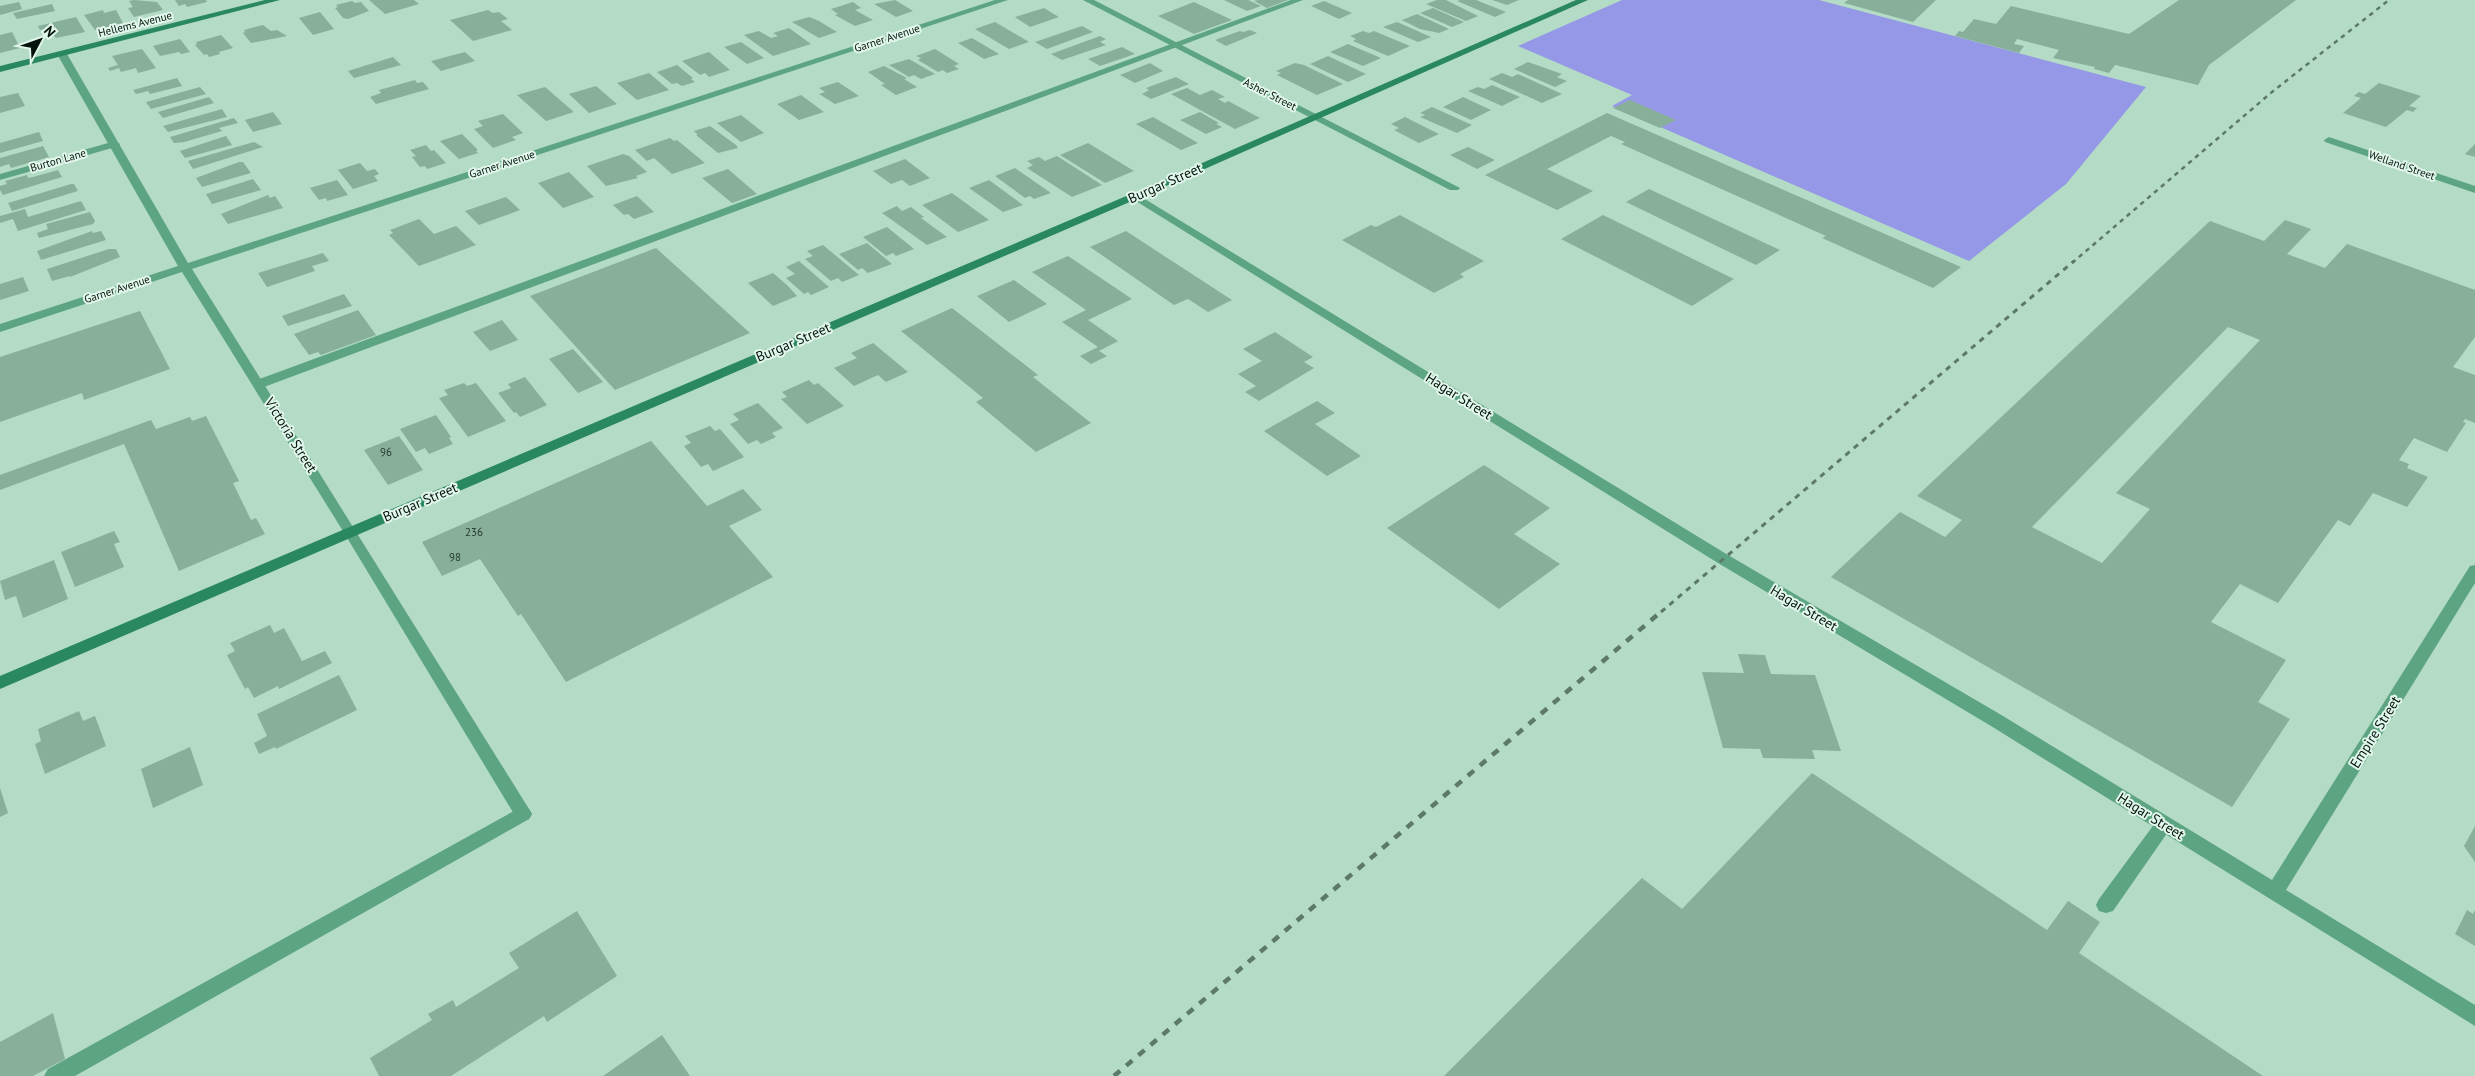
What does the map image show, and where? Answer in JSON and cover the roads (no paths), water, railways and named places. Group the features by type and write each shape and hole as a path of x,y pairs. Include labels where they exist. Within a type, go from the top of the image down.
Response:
{"street":[{"name":"Hellems Avenue","path":"0,69 276,0"},
{"name":"Garner Avenue","path":"0,328 1004,0"},
{"name":"Asher Street","path":"1087,0 1454,188"},
{"path":"259,384 1299,0"},
{"name":"Burgar Street","path":"0,683 1135,196 1584,0"},
{"name":"Victoria Street","path":"55,1076 524,814 351,532 185,267 116,144 62,54"},
{"name":"Welland Street","path":"2329,140 2475,190"},
{"name":"Burton Lane","path":"0,176 116,144"},
{"name":"Hagar Street","path":"1135,196 1731,564 1997,721 2475,1016"},
{"name":"Empire Street","path":"2274,893 2475,570"},
{"path":"2106,905 2164,824"}],"railway":[{"path":"2072,263 2272,92 2389,0"},
{"path":"1661,612 2074,261"},
{"path":"1114,1076 1662,611"}]}
